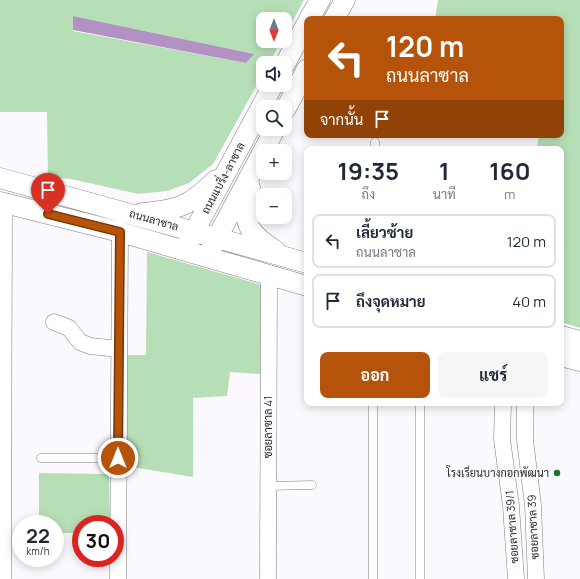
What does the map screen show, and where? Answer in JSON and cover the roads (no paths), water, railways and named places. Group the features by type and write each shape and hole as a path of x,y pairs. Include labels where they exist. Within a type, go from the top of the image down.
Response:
{"street":[{"path":"311,16 320,0"},
{"path":"336,16 345,0"},
{"path":"289,56 304,29"},
{"path":"290,100 304,75"},
{"name":"ถนนแบริ่ง-ลาซาล","path":"185,250 269,92"},
{"path":"112,209 140,213 177,208 194,200 208,188 221,175 236,153"},
{"name":"ถนนแบริ่ง-ลาซาล","path":"207,257 256,164"},
{"path":"256,167 248,191 246,206 246,219 250,230 263,242 280,253 304,262"},
{"name":"ถนนลาซาล","path":"0,178 304,262"},
{"path":"2,203 3,579"},
{"name":"ถนนลาซาล","path":"2,203 120,232 304,285"},
{"path":"118,579 120,232"},
{"name":"ซอยลาซาล 41","path":"268,579 269,275"},
{"path":"54,322 69,328 80,342 90,346 119,349"},
{"path":"564,337 580,341"},
{"path":"564,357 580,361"},
{"name":"ซอยลาซาล 39/1","path":"503,406 502,439 511,506 516,579"},
{"name":"ซอยลาซาล 39","path":"525,406 525,440 533,505 536,579"}],"lane":[{"path":"373,406 373,579"},
{"path":"420,406 420,579"},
{"path":"41,458 118,458"},
{"path":"268,486 312,485"}],"place":[{"name":"โรงเรียนบางกอกพัฒนา","path":"557,473"}]}
